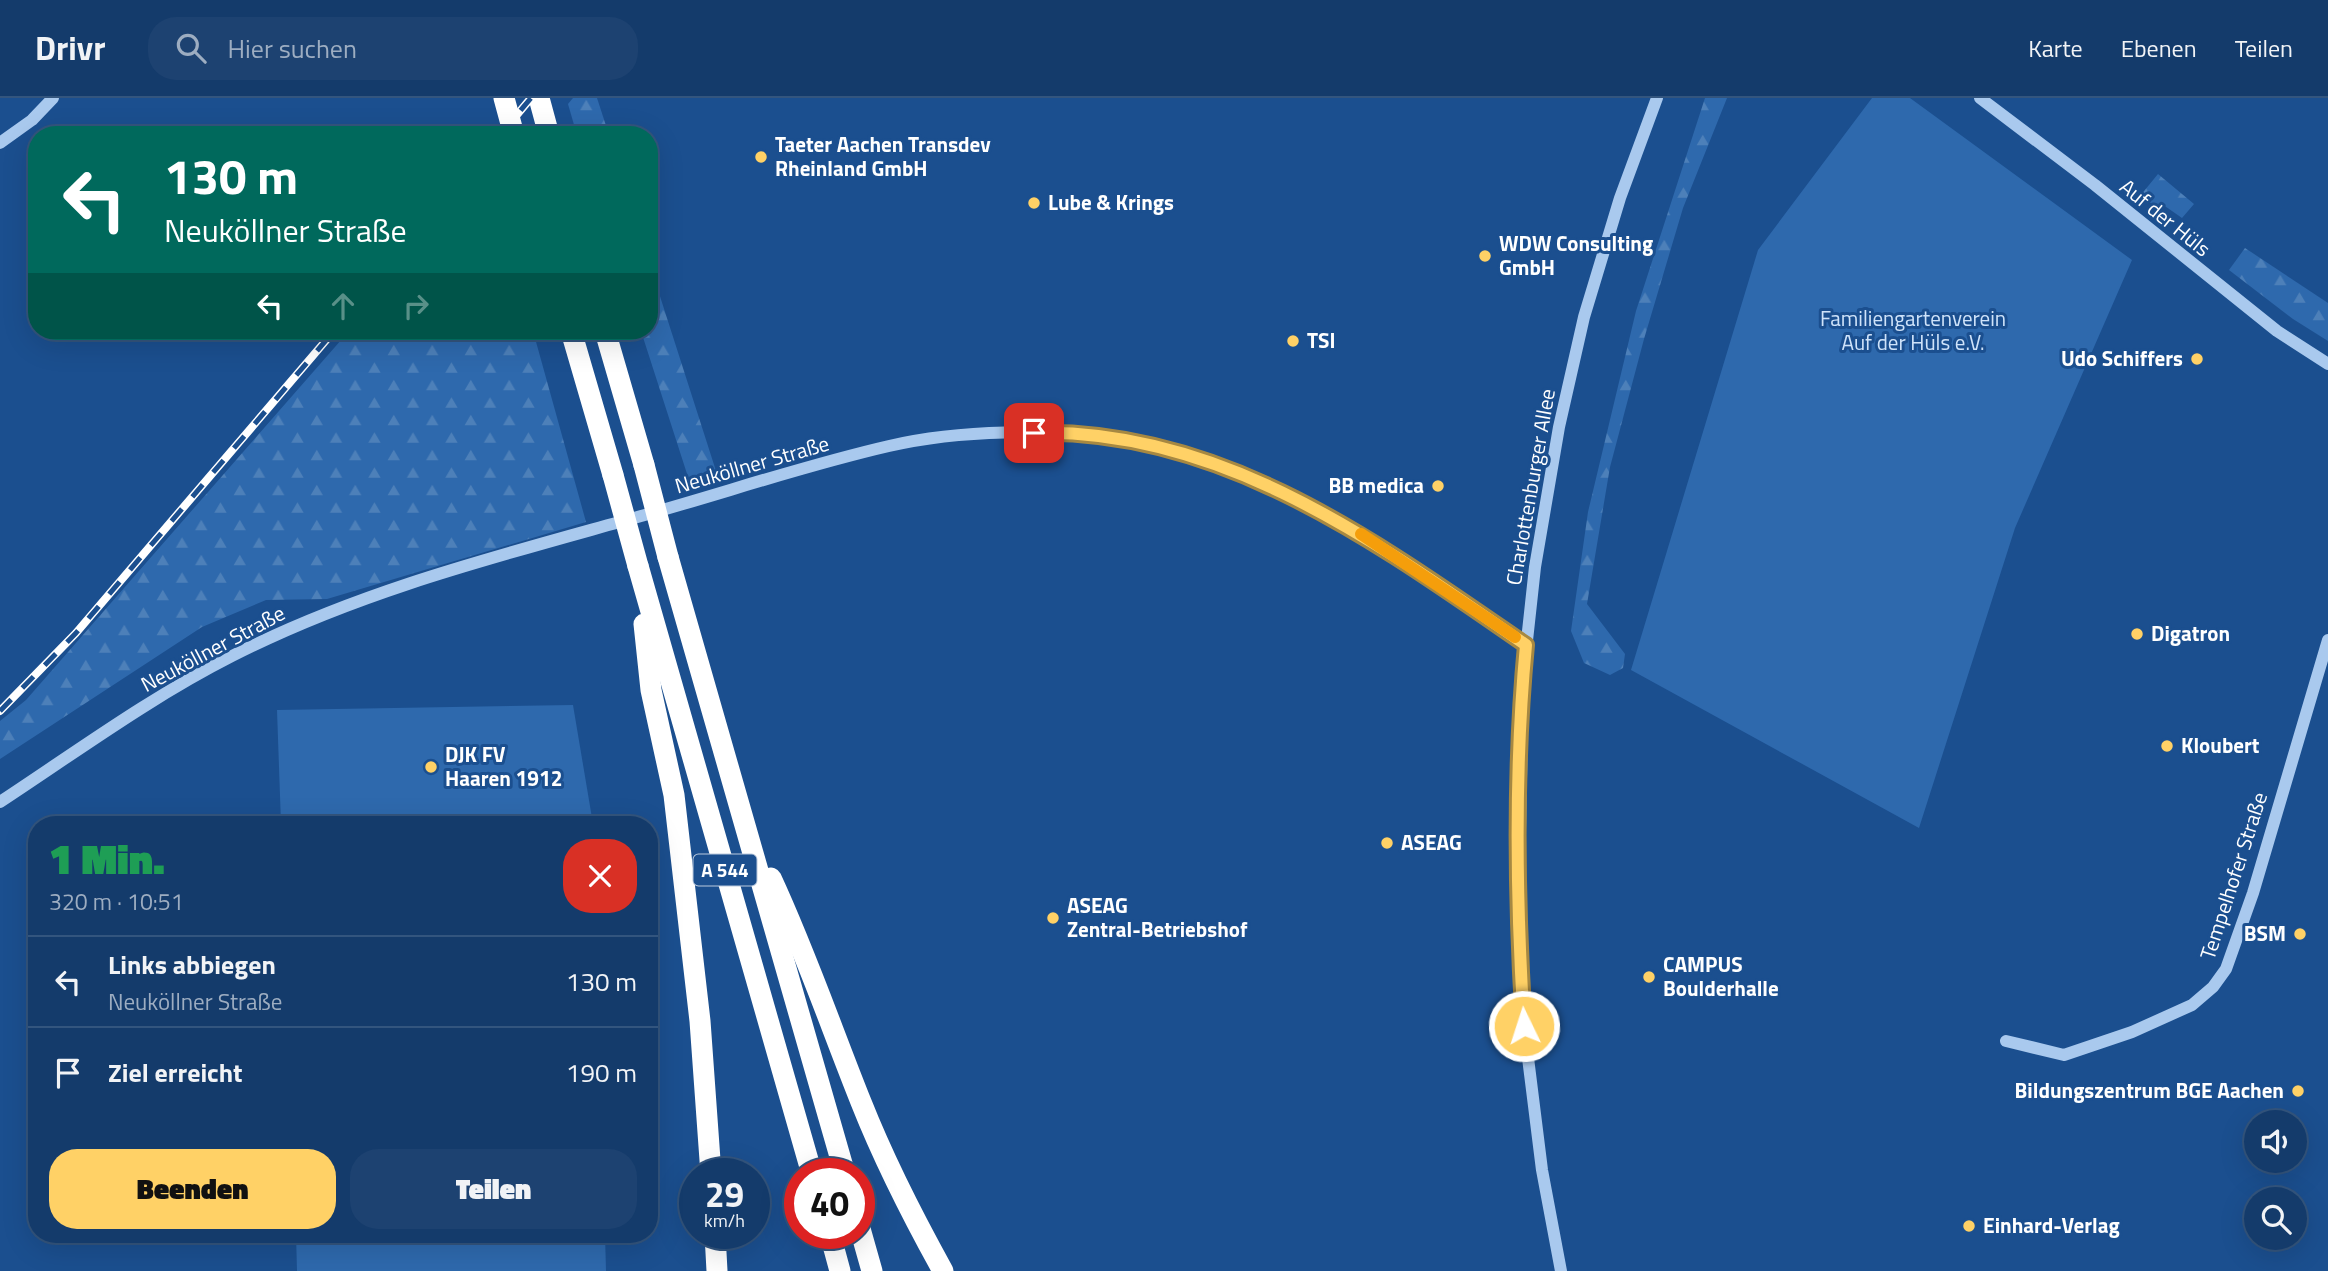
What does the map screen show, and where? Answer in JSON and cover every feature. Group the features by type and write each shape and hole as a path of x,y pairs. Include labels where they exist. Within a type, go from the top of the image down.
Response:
{"highway":[{"path":"504,98 512,126"},
{"path":"538,98 546,126"},
{"name":"A 544","path":"574,340 808,1158"},
{"name":"A 544","path":"608,340 840,1158"},
{"path":"638,566 651,690 674,795 700,1021 710,1158"},
{"path":"743,819 795,930 862,1105 912,1216 943,1271"},
{"path":"716,1249 717,1271"},
{"path":"834,1249 840,1271"},
{"path":"866,1249 872,1271"}],"street":[{"path":"0,143 32,120 53,98"},
{"name":"Charlottenburger Allee","path":"1561,1271 1536,1125 1524,1026 1518,931 1519,785 1526,645 1535,567 1559,427 1584,317 1620,198 1657,98"},
{"name":"Auf der Hüls","path":"1980,98 2095,185 2277,331 2328,364"},
{"name":"Neuköllner Straße","path":"0,802 230,656 378,593 547,541 892,445 953,436 1061,433 1124,441 1208,461 1292,497 1375,542 1526,645"},
{"name":"Tempelhofer Straße","path":"2006,1041 2064,1055 2132,1032 2192,1005 2213,987 2226,969 2253,893 2328,640"}],"green space":[{"path":"573,98 597,98 606,126 574,126 568,104"},
{"path":"1705,98 1727,98 1683,208 1644,339 1610,467 1587,604 1625,654 1623,668 1610,675 1584,663 1571,631 1588,512 1636,311"},
{"name":"Familiengartenverein Auf der Hüls e.V.","path":"1872,98 1910,98 2132,260 2015,528 1919,828 1631,670 1758,250"},
{"path":"2158,174 2194,204 2182,218 2162,204 2158,208 2140,196"},
{"path":"2245,248 2328,303 2328,341 2293,319 2229,270"},
{"path":"658,290 716,471 689,480 644,340 658,340"},
{"path":"341,340 535,340 586,522 327,599 266,600 202,627 0,759 0,721 26,700"},
{"name":"DJK FV Haaren 1912","path":"573,705 592,816 281,816 277,710"},
{"path":"296,1243 605,1243 606,1271 297,1271"}],"railway":[{"path":"508,126 531,98"},
{"path":"0,711 76,633 326,340"}],"slow traffic":[{"path":"1361,534 1515,637"}],"place":[{"name":"Taeter Aachen Transdev Rheinland GmbH","path":"761,157"},
{"name":"Lube & Krings","path":"1034,203"},
{"name":"WDW Consulting GmbH","path":"1485,256"},
{"name":"TSI","path":"1293,341"},
{"name":"Udo Schiffers","path":"2197,359"},
{"name":"BB medica","path":"1438,486"},
{"name":"Digatron","path":"2137,634"},
{"name":"Kloubert","path":"2167,746"},
{"name":"DJK FV Haaren 1912","path":"431,767"},
{"name":"ASEAG","path":"1387,843"},
{"name":"ASEAG Zentral-Betriebshof","path":"1053,918"},
{"name":"BSM","path":"2300,934"},
{"name":"CAMPUS Boulderhalle","path":"1649,977"},
{"name":"Bildungszentrum BGE Aachen","path":"2298,1091"},
{"name":"Einhard-Verlag","path":"1969,1226"}],"route":[{"path":"1034,433 1061,433 1124,441 1208,461 1258,481 1324,512 1375,542 1526,645 1519,785 1518,931 1524,1026"}]}
